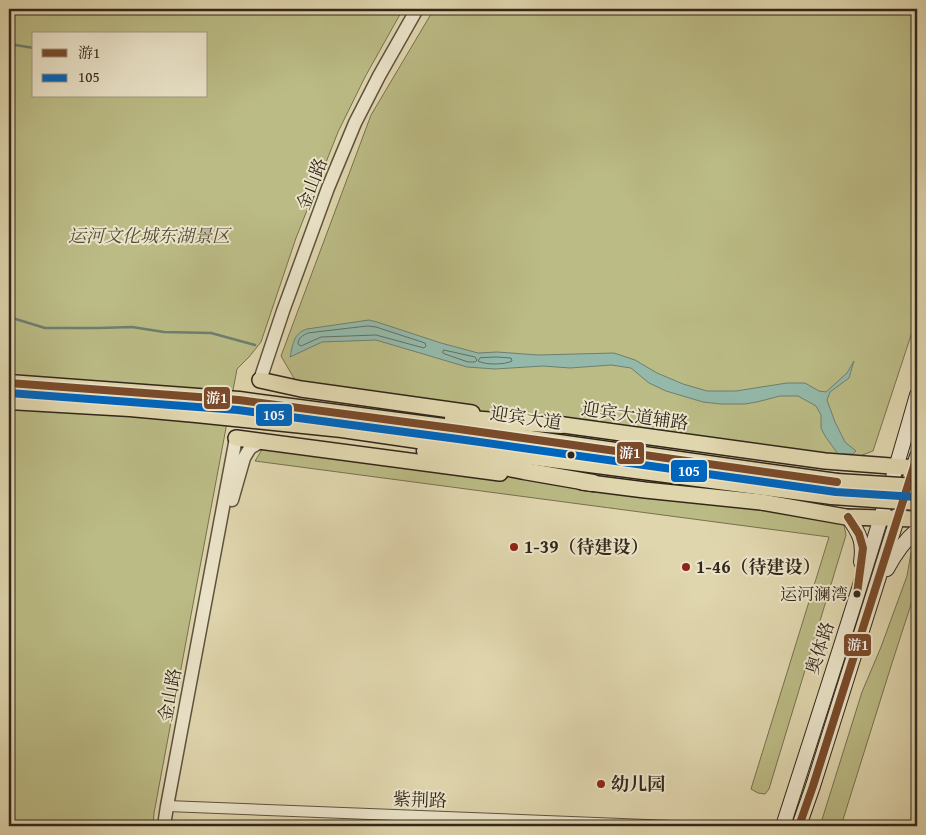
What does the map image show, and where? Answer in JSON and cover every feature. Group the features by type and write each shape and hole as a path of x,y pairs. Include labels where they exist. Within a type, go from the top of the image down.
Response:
{"highway":[{"path":"9,383 129,400"},
{"path":"186,396 208,394 247,396 400,414 561,425"},
{"name":"迎宾大道","path":"129,400 186,396 239,400 498,434 837,482 917,487"},
{"path":"9,401 129,400"},
{"name":"迎宾大道","path":"129,400 196,414 342,429 832,496 867,500 917,502"},
{"path":"196,414 410,448 593,483"}],"main road":[{"name":"迎宾大道辅路","path":"260,380 311,390 825,461 897,467 916,464"},
{"name":"奥体路","path":"783,826 897,467 917,395"},
{"path":"236,438 538,478 761,502 848,517 917,519"},
{"name":"奥体路","path":"799,826 916,464"},
{"path":"848,517 859,534 863,548 857,595"},
{"path":"872,599 894,557 907,539 917,530"}],"street":[{"name":"金山路","path":"260,380 283,310 354,123 417,9"},
{"name":"金山路","path":"164,826 236,438"},
{"name":"金山路","path":"212,570 244,458 250,448 260,442"},
{"name":"紫荆路","path":"167,806 672,826"}],"green space":[{"name":"运河文化城东湖景区","path":"9,9 403,9 365,77 338,132 296,238 261,342 237,369 153,826 9,826"},
{"path":"434,9 917,9 917,317 873,451 833,466 302,392 281,356 371,115"},
{"path":"284,437 835,521 844,525 846,535 769,789 765,794 751,789 829,537 255,461 263,448"},
{"path":"917,537 917,583 915,592 841,826 820,826 862,692 907,576 912,547"}],"water":[{"path":"369,320 478,353 497,352 538,355 614,353 635,360 657,373 683,384 707,391 736,391 787,383 805,383 819,391 826,392 847,373 854,361 849,378 830,392 827,400 845,442 856,451 853,454 838,454 821,428 821,415 816,406 798,396 780,396 745,404 703,402 666,391 649,383 631,368 611,365 570,368 543,366 495,369 467,367 376,340 322,342 290,357 294,340 302,331"}],"waterway":[{"path":"9,44 32,48"},
{"path":"9,317 45,328 132,327 164,332 211,333 255,345"}],"transit line":[{"name":"游1","path":"9,383 239,400 837,482"},
{"name":"105","path":"9,393 238,410 836,492 916,497"},
{"name":"游1","path":"799,826 915,463"},
{"name":"游1","path":"848,517 859,534 863,548 857,594"}],"place":[{"name":"1-39（待建设）","path":"514,547"},
{"name":"1-46（待建设）","path":"686,567"},
{"name":"运河澜湾","path":"857,594"},
{"name":"幼儿园","path":"601,784"}]}
